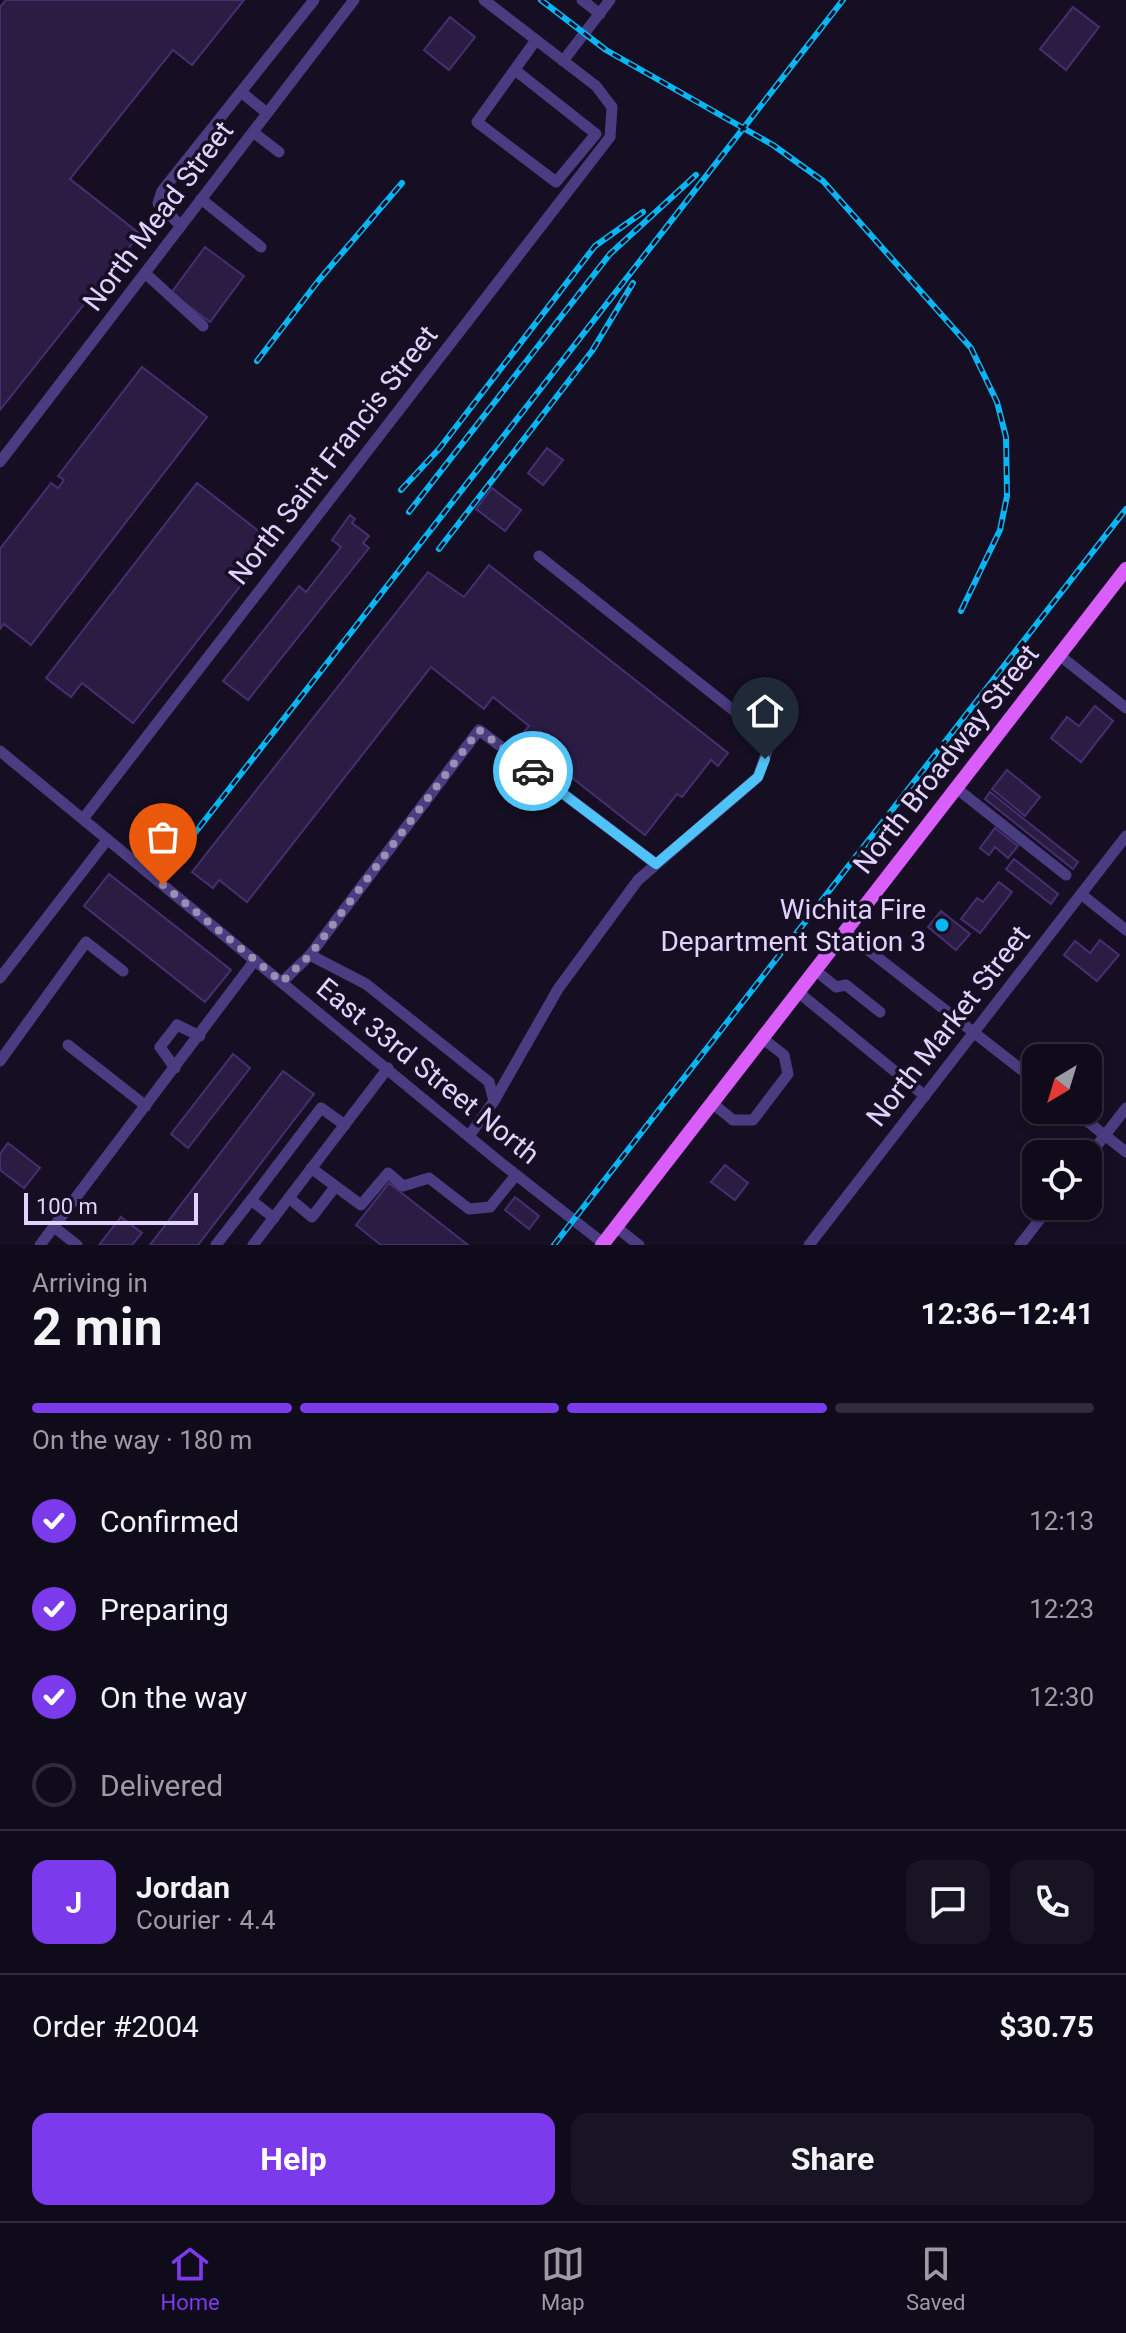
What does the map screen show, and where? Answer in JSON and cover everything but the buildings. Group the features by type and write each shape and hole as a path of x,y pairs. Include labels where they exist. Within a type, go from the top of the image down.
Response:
{"main road":[{"name":"North Broadway Street","path":"602,1244 1126,569"}],"street":[{"path":"181,226 160,209 159,197 314,0"},
{"name":"North Mead Street","path":"0,462 354,0"},
{"path":"484,0 563,61 610,0"},
{"path":"582,0 600,14"},
{"path":"515,70 596,134 556,182 477,122 536,40"},
{"name":"North Saint Francis Street","path":"83,819 610,137 614,118 612,107 596,86 563,61"},
{"path":"241,92 267,113"},
{"path":"253,132 279,152"},
{"path":"201,199 261,247"},
{"path":"145,273 203,326"},
{"path":"469,1136 494,1101 558,989 638,880 758,777 771,740 539,556"},
{"path":"1059,655 1126,708"},
{"path":"282,982 310,955 479,730 656,864"},
{"name":"East 33rd Street North","path":"0,751 602,1244"},
{"path":"956,788 1066,875"},
{"name":"North Market Street","path":"809,1245 1126,836"},
{"path":"0,978 107,840"},
{"path":"1081,894 1126,930"},
{"path":"845,932 1022,1070"},
{"path":"0,1061 86,942 123,971"},
{"path":"310,955 366,984 489,1082 494,1101"},
{"path":"40,1245 255,960"},
{"path":"815,970 836,987 846,985 880,1012"},
{"path":"798,992 925,1096"},
{"path":"175,1068 160,1047 167,1035 177,1025 200,1036"},
{"path":"712,1103 733,1120 753,1120 788,1074 784,1055 762,1038"},
{"path":"68,1045 146,1106"},
{"path":"253,1245 388,1068"},
{"path":"216,1245 321,1108 345,1125"},
{"path":"1101,1140 1126,1108"},
{"path":"1091,1124 1126,1152"},
{"path":"311,1168 361,1205 388,1173 403,1186 429,1178 469,1209 490,1207 516,1175"},
{"path":"289,1198 312,1217 335,1187"},
{"path":"251,1200 274,1218"},
{"path":"1020,1245 1039,1220"},
{"path":"54,1227 77,1245"},
{"path":"616,1227 639,1245"}],"railway":[{"path":"541,0 606,50 773,145 823,181 971,348 997,402 1006,437 1007,496 1000,530 961,611"},
{"path":"177,856 843,0"},
{"path":"409,512 610,254 696,175"},
{"path":"257,361 319,280 402,183"},
{"path":"401,490 439,449 595,246 643,212"},
{"path":"439,549 592,351 633,283"},
{"path":"554,1245 1126,509"}],"way so far":[{"path":"163,885 282,982 310,955 479,730 533,771"}],"place":[{"name":"Wichita Fire Department Station 3","path":"942,925"}],"route":[{"path":"533,771 656,864 758,777 765,759"}]}
